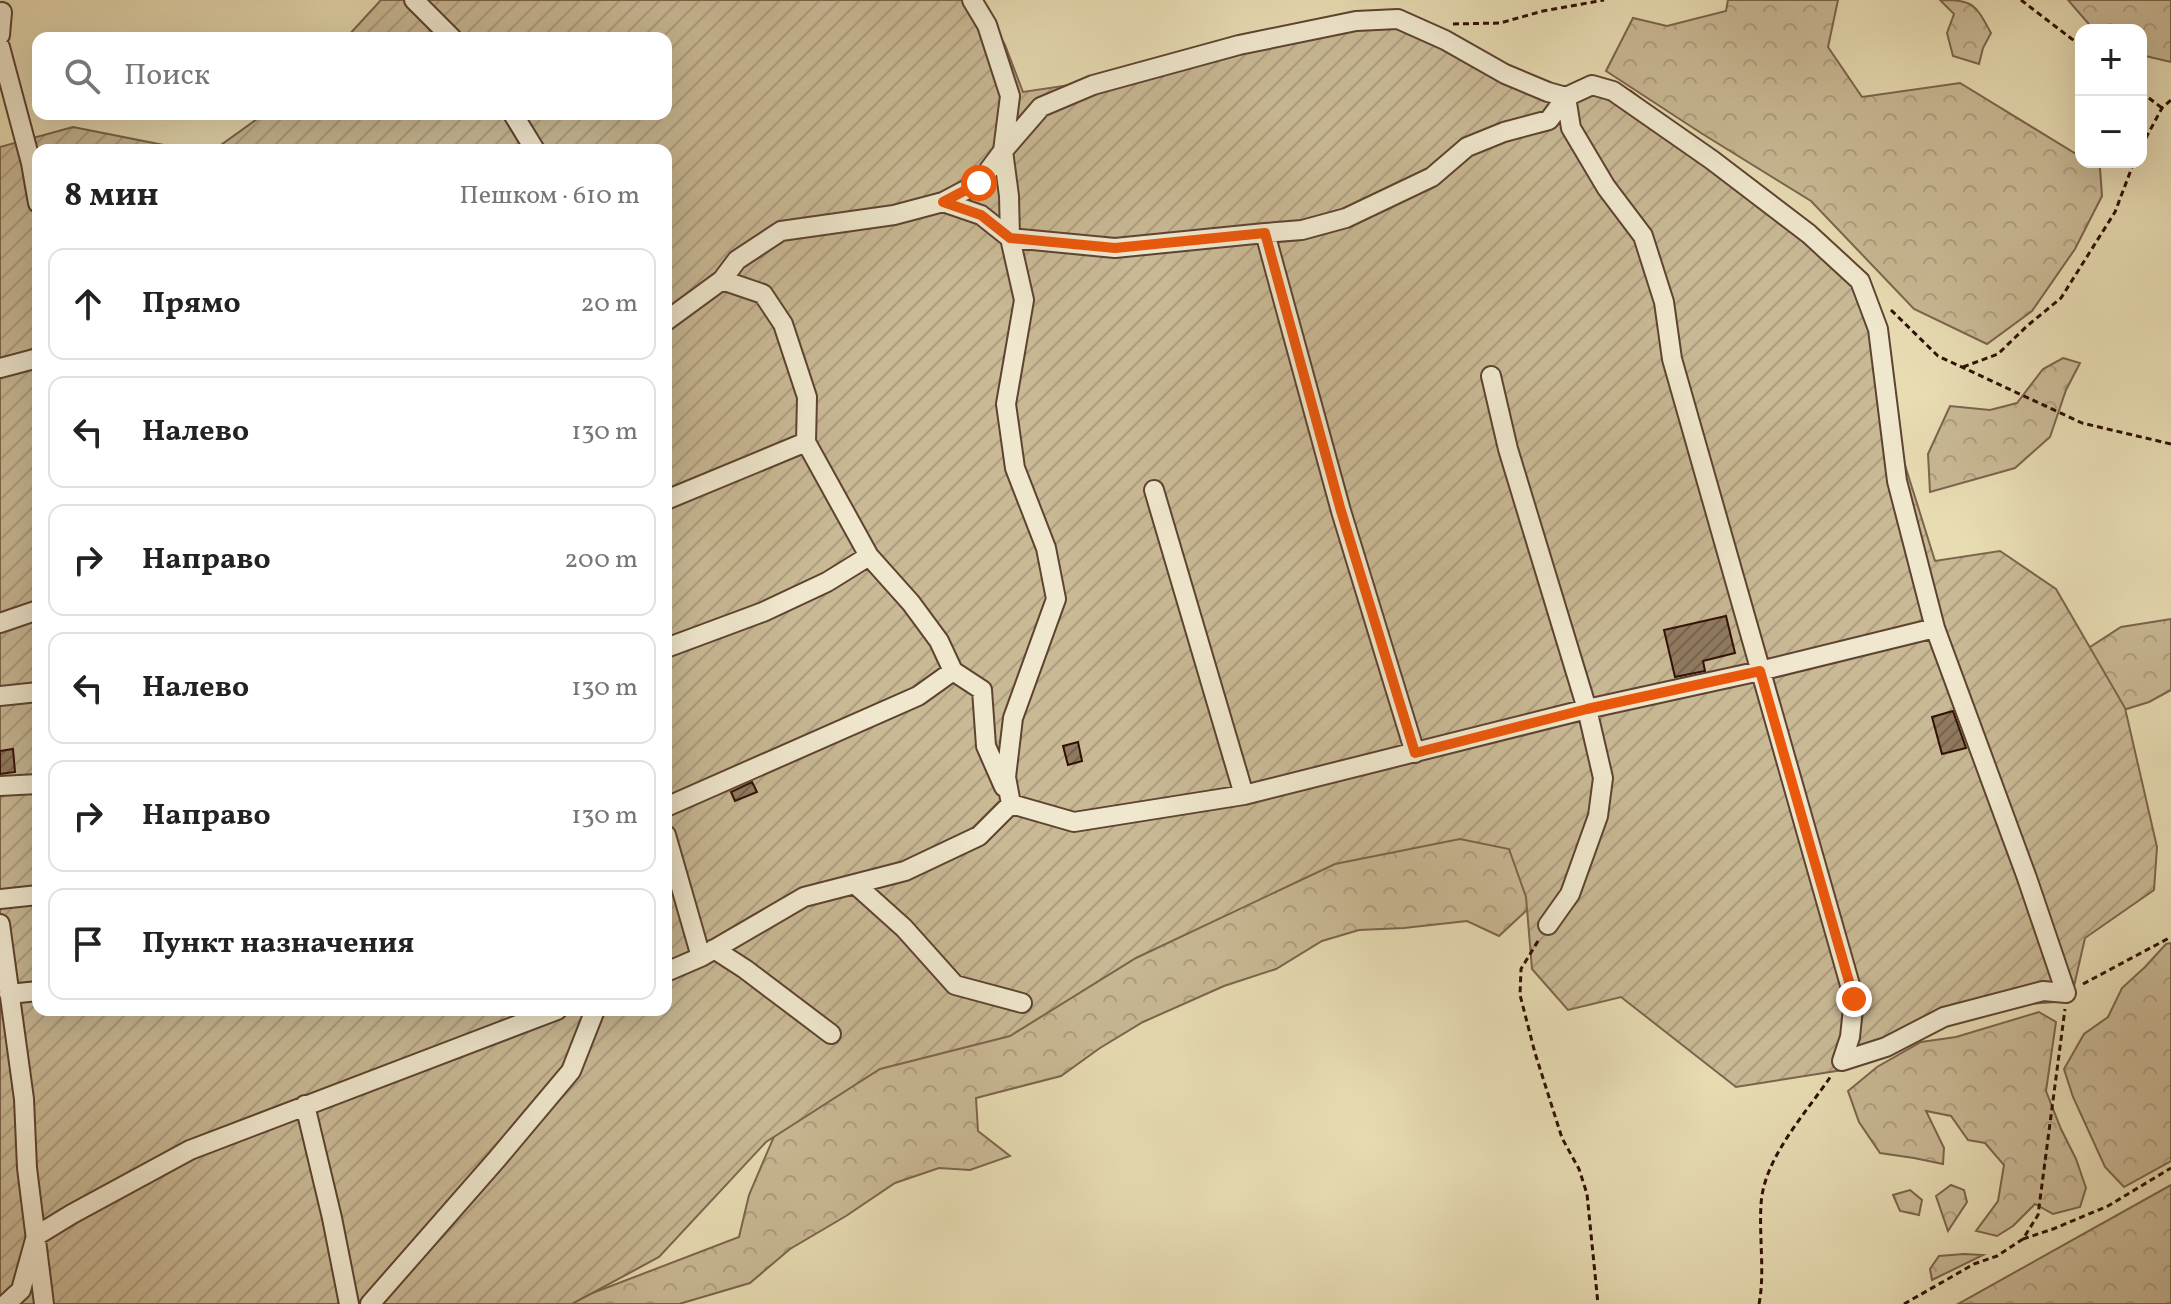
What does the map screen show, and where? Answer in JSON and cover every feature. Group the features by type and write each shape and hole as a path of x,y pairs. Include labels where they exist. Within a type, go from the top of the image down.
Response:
{"lane":[{"path":"414,0 446,32"},
{"path":"972,0 987,25 1010,96 1003,151 1010,238 1024,300 1006,404 1015,468 1046,548 1056,599 1013,718 1006,777 1011,804"},
{"path":"0,35 2,12"},
{"path":"672,317 722,280 737,260 781,231 894,215 943,202 979,183 1041,107 1093,85 1239,45 1356,21 1398,19 1445,40 1505,74 1566,97"},
{"path":"0,47 32,169"},
{"path":"943,202 981,215 1010,238 1115,248 1302,230 1346,218 1432,177 1467,147 1504,132 1549,120 1566,97 1592,85 1613,91 1712,160 1809,234 1860,281 1878,329 1897,481 1935,628 2066,993 2043,991 1944,1017 1886,1047 1842,1061"},
{"path":"1566,97 1571,128 1606,187 1643,236 1664,302 1672,359 1854,999 1850,1037 1842,1061"},
{"path":"517,120 531,144"},
{"path":"1265,233 1341,511 1415,753"},
{"path":"722,280 763,294 783,324 807,397 806,442 869,556 911,603 939,641 953,671 982,690 986,746 1011,804"},
{"path":"0,368 32,360"},
{"path":"1491,376 1508,449 1587,709 1603,778 1598,816 1570,894 1548,925"},
{"path":"672,498 806,442"},
{"path":"1154,490 1244,795"},
{"path":"672,646 763,612 827,582 869,556"},
{"path":"0,623 32,612"},
{"path":"1011,804 1074,822 1244,795 1587,709 1935,628"},
{"path":"672,804 918,696 953,671"},
{"path":"0,696 32,693"},
{"path":"0,786 32,784"},
{"path":"672,969 707,953 804,897 905,871 979,836 1011,804"},
{"path":"672,852 707,953 745,969 831,1034"},
{"path":"855,884 904,928 955,985 1022,1003"},
{"path":"0,899 32,896"},
{"path":"0,924 24,1099 27,1168 44,1304"},
{"path":"9,994 32,992"},
{"path":"6,1304 21,1290 36,1236 190,1150 541,1016"},
{"path":"370,1304 571,1071 593,1016"},
{"path":"305,1105 349,1304"}],"path":[{"path":"1443,24 1500,23 1543,11 1604,0"},
{"path":"2021,0 2075,41"},
{"path":"2146,96 2162,108"},
{"path":"2147,136 2162,108 2171,100"},
{"path":"1963,367 1998,354 2061,298 2115,212 2132,168"},
{"path":"1881,301 1938,356 2082,423 2171,444"},
{"path":"1548,925 1521,969 1520,995 1562,1138 1579,1169 1587,1194 1598,1304"},
{"path":"2023,1239 2038,1215 2066,993 2171,937"},
{"path":"1759,1304 1761,1201 1766,1172 1842,1061"},
{"path":"1904,1304 1974,1264 1997,1256 2023,1239 2108,1206 2171,1168"}],"green space":[{"path":"381,0 980,0 1005,45 1023,92 1090,82 1398,10 1554,90 1594,80 1631,91 1868,275 1886,334 1904,462 1935,561 2000,551 2056,589 2125,708 2157,847 2154,890 2085,938 2072,995 2055,1002 2016,1005 1945,1024 1849,1069 1736,1087 1621,997 1568,1010 1532,969 1526,897 1509,849 1460,839 1335,864 1136,958 1010,1036 880,1069 766,1142 659,1257 572,1304 0,1304 0,147 73,127 159,144 32,144 32,1016 672,1016 672,144 222,144 256,120 672,120 672,32 352,32"},
{"path":"1728,0 1838,0 1828,47 1862,97 1960,83 2075,153 2075,168 2100,168 2102,196 2075,249 2032,311 1987,344 1914,309 1811,201 1606,71 1633,18 1667,26 1726,11"},
{"path":"1940,0 1967,3 1981,16 1991,33 1979,64 1953,56 1947,33 1954,14"},
{"path":"2068,0 2171,0 2171,62 2147,56 2147,24 2089,24"},
{"path":"2063,358 2080,363 2066,390 2050,437 2015,468 1930,492 1928,454 1950,406 1990,410 2017,403 2043,369"},
{"path":"2171,619 2171,690 2149,702 2107,715 2064,664 2121,627"},
{"path":"1477,820 1534,859 1544,894 1499,936 1467,921 1359,930 1322,941 1276,969 1224,986 1143,1022 1061,1076 976,1098 978,1131 1010,1156 970,1170 939,1168 895,1183 790,1249 750,1283 679,1304 564,1304 739,1237 749,1195 787,1106 1266,880"},
{"path":"2171,943 2171,1161 2124,1187 2105,1167 2073,1097 2064,1069 2084,1034 2108,1017 2122,988 2166,944"},
{"path":"2039,1012 2056,1022 2046,1091 2086,1188 2080,1207 2053,1214 2035,1204 2013,1226 1997,1236 1976,1231 1998,1201 2004,1165 1985,1143 1968,1140 1951,1116 1926,1111 1944,1148 1943,1164 1880,1153 1859,1122 1848,1091 1877,1067 1921,1042 1956,1037"},
{"path":"1951,1185 1964,1190 1967,1202 1948,1231 1936,1196"},
{"path":"2171,1185 2171,1304 1958,1304"},
{"path":"1910,1190 1922,1200 1919,1215 1900,1211 1893,1195"},
{"path":"1983,1255 1932,1280 1930,1269 1939,1256"}],"building":[{"path":"1726,616 1735,653 1703,661 1705,671 1675,677 1664,630"},
{"path":"1953,711 1966,748 1942,754 1932,717"},
{"path":"1078,742 1082,761 1068,765 1063,746"},
{"path":"13,749 15,772 0,774 0,751"},
{"path":"752,782 757,792 735,801 731,792"}],"route":[{"path":"979,183 943,202 981,215 1010,238 1115,248 1265,233 1341,511 1415,753 1587,709 1760,671 1854,999"}]}
